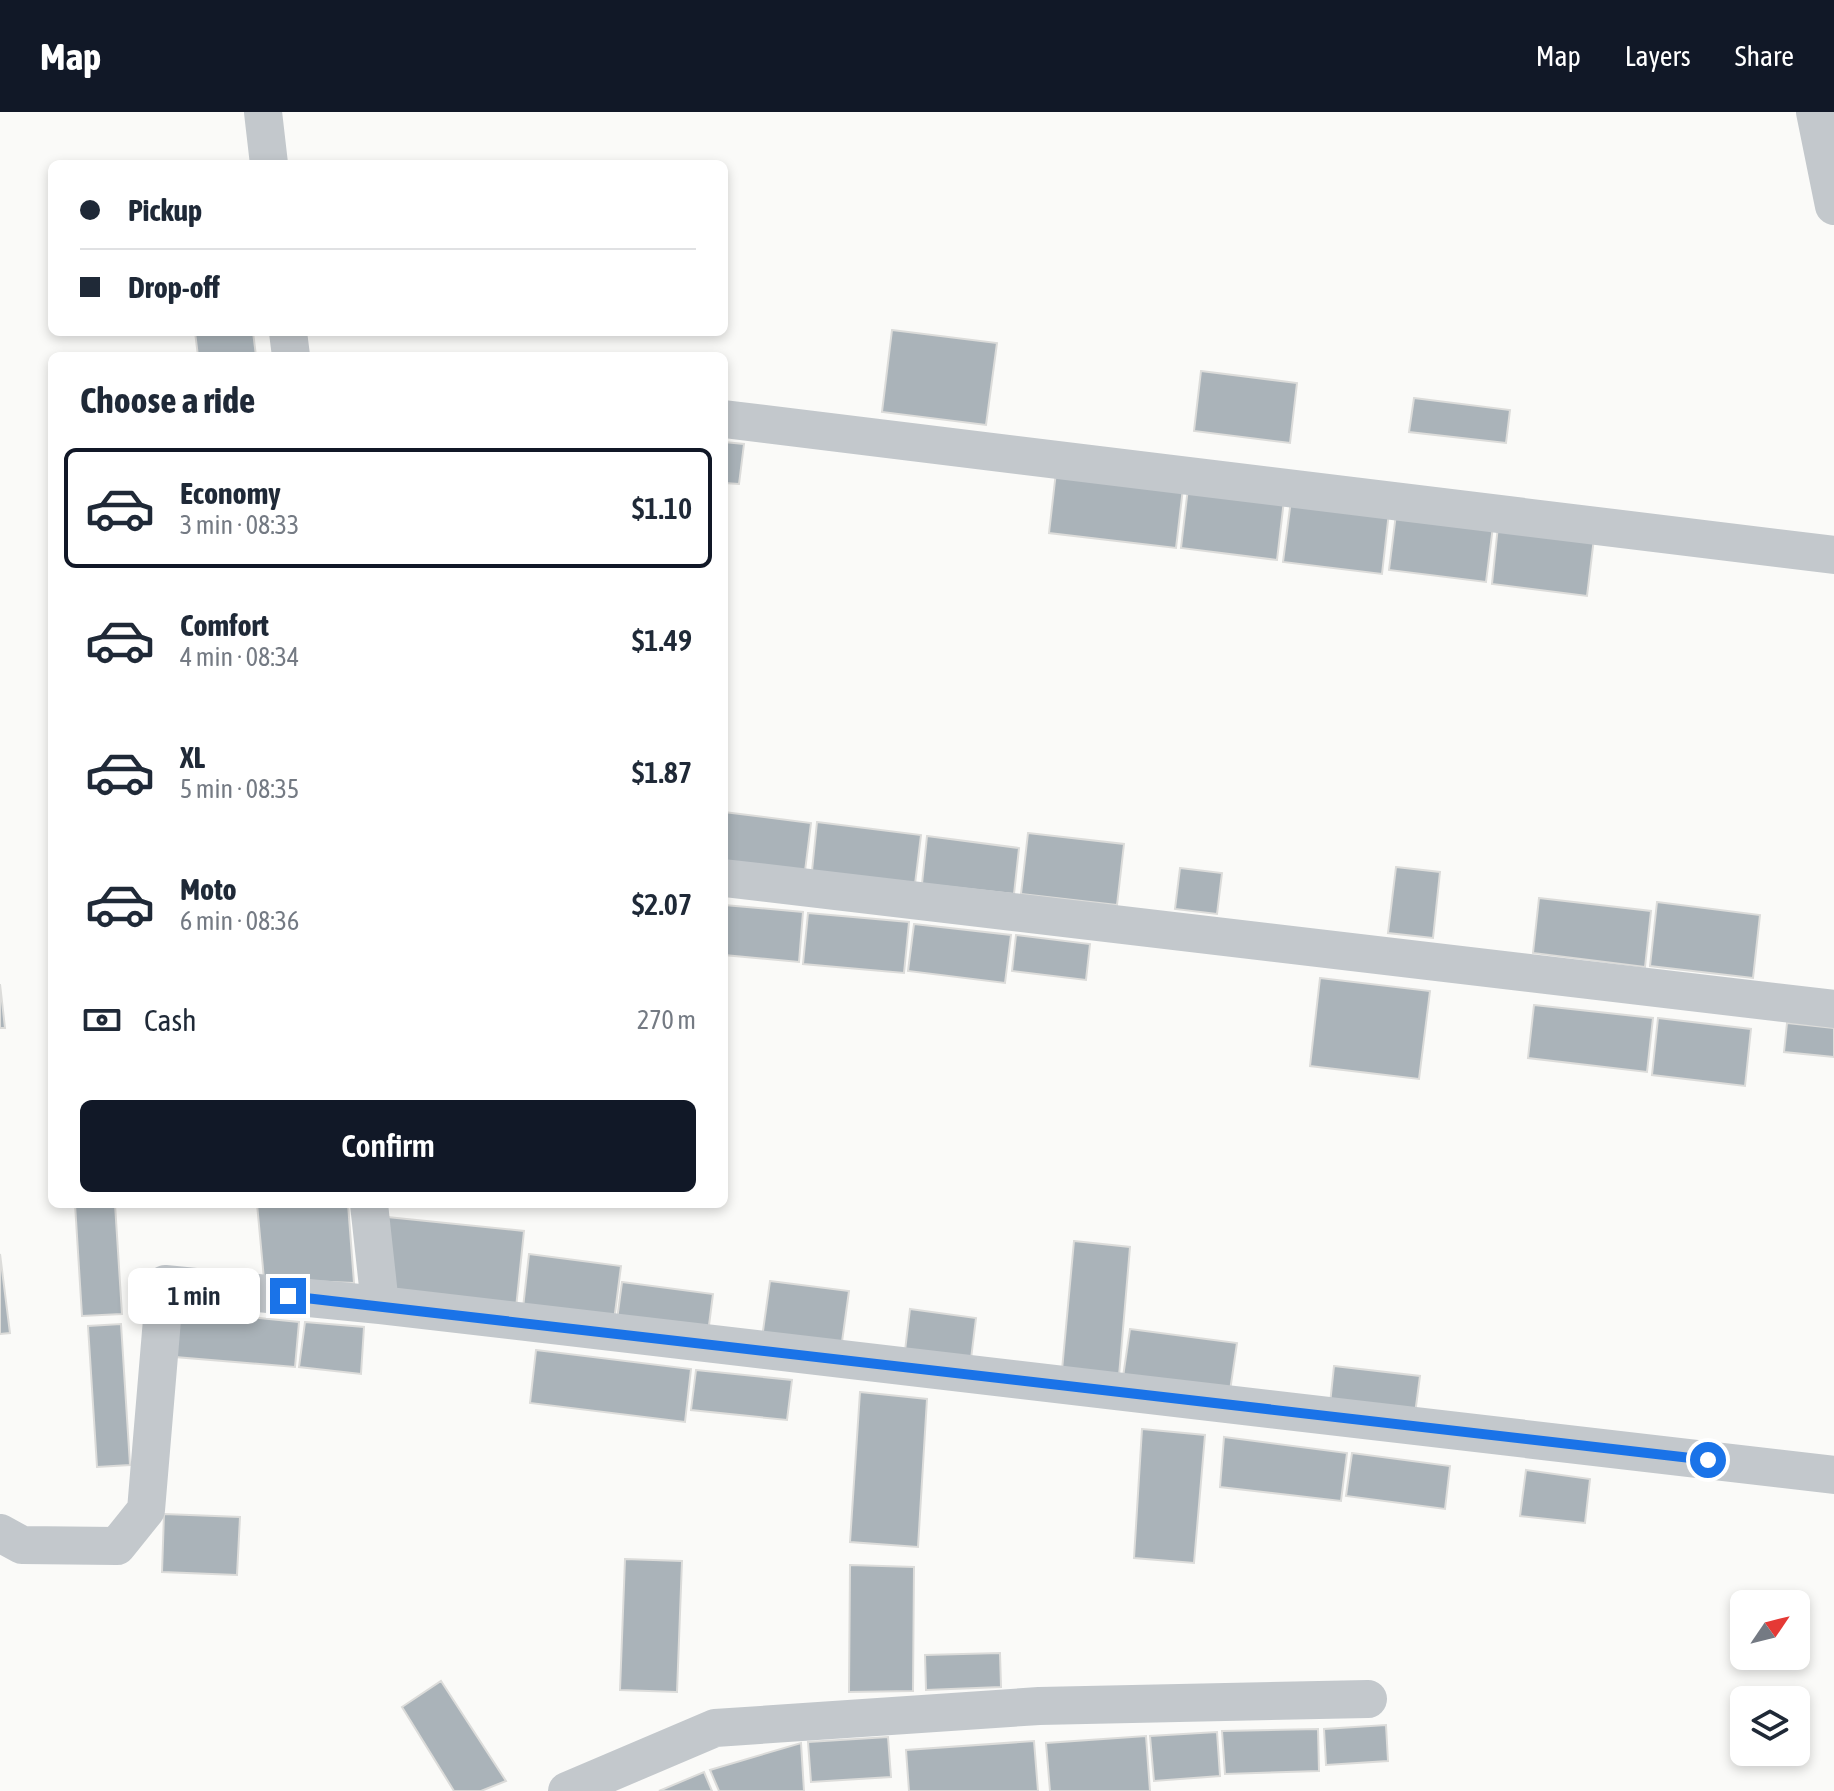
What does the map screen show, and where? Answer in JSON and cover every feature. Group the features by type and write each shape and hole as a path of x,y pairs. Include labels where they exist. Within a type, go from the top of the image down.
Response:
{"street":[{"path":"263,112 269,160"},
{"path":"1815,112 1834,206"},
{"path":"728,419 1834,555"},
{"path":"728,878 1834,1009"},
{"path":"369,1208 380,1305"},
{"path":"0,1533 22,1545 117,1546 146,1510 165,1284 380,1305 1834,1475"},
{"path":"567,1791 715,1728 1039,1706 1368,1699"}],"building":[{"path":"892,330 997,343 986,425 882,412"},
{"path":"196,336 254,336 256,352 198,352"},
{"path":"1201,371 1297,383 1290,443 1194,431"},
{"path":"1414,398 1510,410 1506,443 1409,432"},
{"path":"728,442 744,444 739,484 728,483"},
{"path":"1056,472 1183,488 1176,548 1049,533"},
{"path":"1188,488 1284,500 1277,560 1181,548"},
{"path":"1291,500 1389,512 1382,574 1283,562"},
{"path":"1396,514 1493,526 1486,582 1389,570"},
{"path":"1498,526 1594,538 1587,596 1492,584"},
{"path":"728,813 811,823 805,871 728,861"},
{"path":"817,822 921,835 915,884 812,871"},
{"path":"1028,833 1124,844 1117,905 1021,894"},
{"path":"927,836 1019,848 1014,894 922,884"},
{"path":"1396,867 1440,872 1433,938 1388,933"},
{"path":"1180,868 1222,873 1217,914 1175,909"},
{"path":"1539,898 1651,911 1645,967 1533,953"},
{"path":"1657,902 1760,915 1753,978 1650,966"},
{"path":"728,905 803,912 799,962 728,955"},
{"path":"808,913 909,922 904,973 803,964"},
{"path":"914,924 1011,935 1005,983 908,971"},
{"path":"1016,935 1090,944 1086,980 1012,971"},
{"path":"1320,978 1430,991 1419,1079 1310,1066"},
{"path":"0,984 5,1028 0,1028"},
{"path":"1534,1005 1653,1018 1647,1072 1528,1058"},
{"path":"1658,1018 1751,1029 1745,1086 1652,1075"},
{"path":"1787,1023 1834,1028 1834,1057 1784,1052"},
{"path":"75,1208 115,1208 122,1314 82,1316"},
{"path":"257,1208 348,1208 354,1283 264,1279"},
{"path":"387,1217 524,1231 516,1308 392,1294"},
{"path":"1074,1241 1130,1247 1119,1376 1062,1370"},
{"path":"0,1254 10,1333 0,1334"},
{"path":"529,1254 621,1266 614,1321 523,1308"},
{"path":"770,1281 849,1291 841,1349 762,1338"},
{"path":"622,1282 713,1294 708,1333 617,1320"},
{"path":"910,1309 976,1318 971,1359 905,1351"},
{"path":"176,1310 299,1322 295,1367 175,1357"},
{"path":"305,1322 364,1327 361,1374 299,1367"},
{"path":"121,1324 130,1465 97,1467 88,1326"},
{"path":"1130,1329 1237,1343 1230,1391 1123,1377"},
{"path":"536,1350 691,1369 685,1422 530,1403"},
{"path":"1334,1366 1420,1376 1415,1414 1330,1404"},
{"path":"696,1370 792,1380 787,1420 691,1410"},
{"path":"860,1392 927,1399 918,1547 850,1542"},
{"path":"1142,1429 1205,1435 1194,1563 1134,1558"},
{"path":"1224,1437 1347,1453 1341,1501 1220,1487"},
{"path":"1352,1453 1450,1466 1445,1509 1346,1496"},
{"path":"1526,1470 1590,1479 1585,1523 1520,1516"},
{"path":"164,1514 240,1517 237,1575 162,1572"},
{"path":"625,1559 682,1561 677,1692 620,1690"},
{"path":"850,1565 914,1567 913,1691 849,1692"},
{"path":"1000,1653 1001,1687 926,1690 925,1655"},
{"path":"441,1681 506,1781 481,1791 454,1791 402,1707"},
{"path":"1386,1725 1388,1761 1326,1765 1324,1729"},
{"path":"1318,1729 1319,1771 1225,1774 1222,1731"},
{"path":"1217,1732 1220,1776 1154,1781 1150,1736"},
{"path":"1146,1736 1150,1791 1050,1791 1046,1743"},
{"path":"888,1737 891,1777 811,1782 808,1742"},
{"path":"1034,1741 1038,1791 909,1791 906,1750"},
{"path":"801,1743 804,1791 719,1791 710,1770"},
{"path":"704,1772 712,1791 659,1791"}],"route":[{"path":"288,1296 1708,1460"}]}
